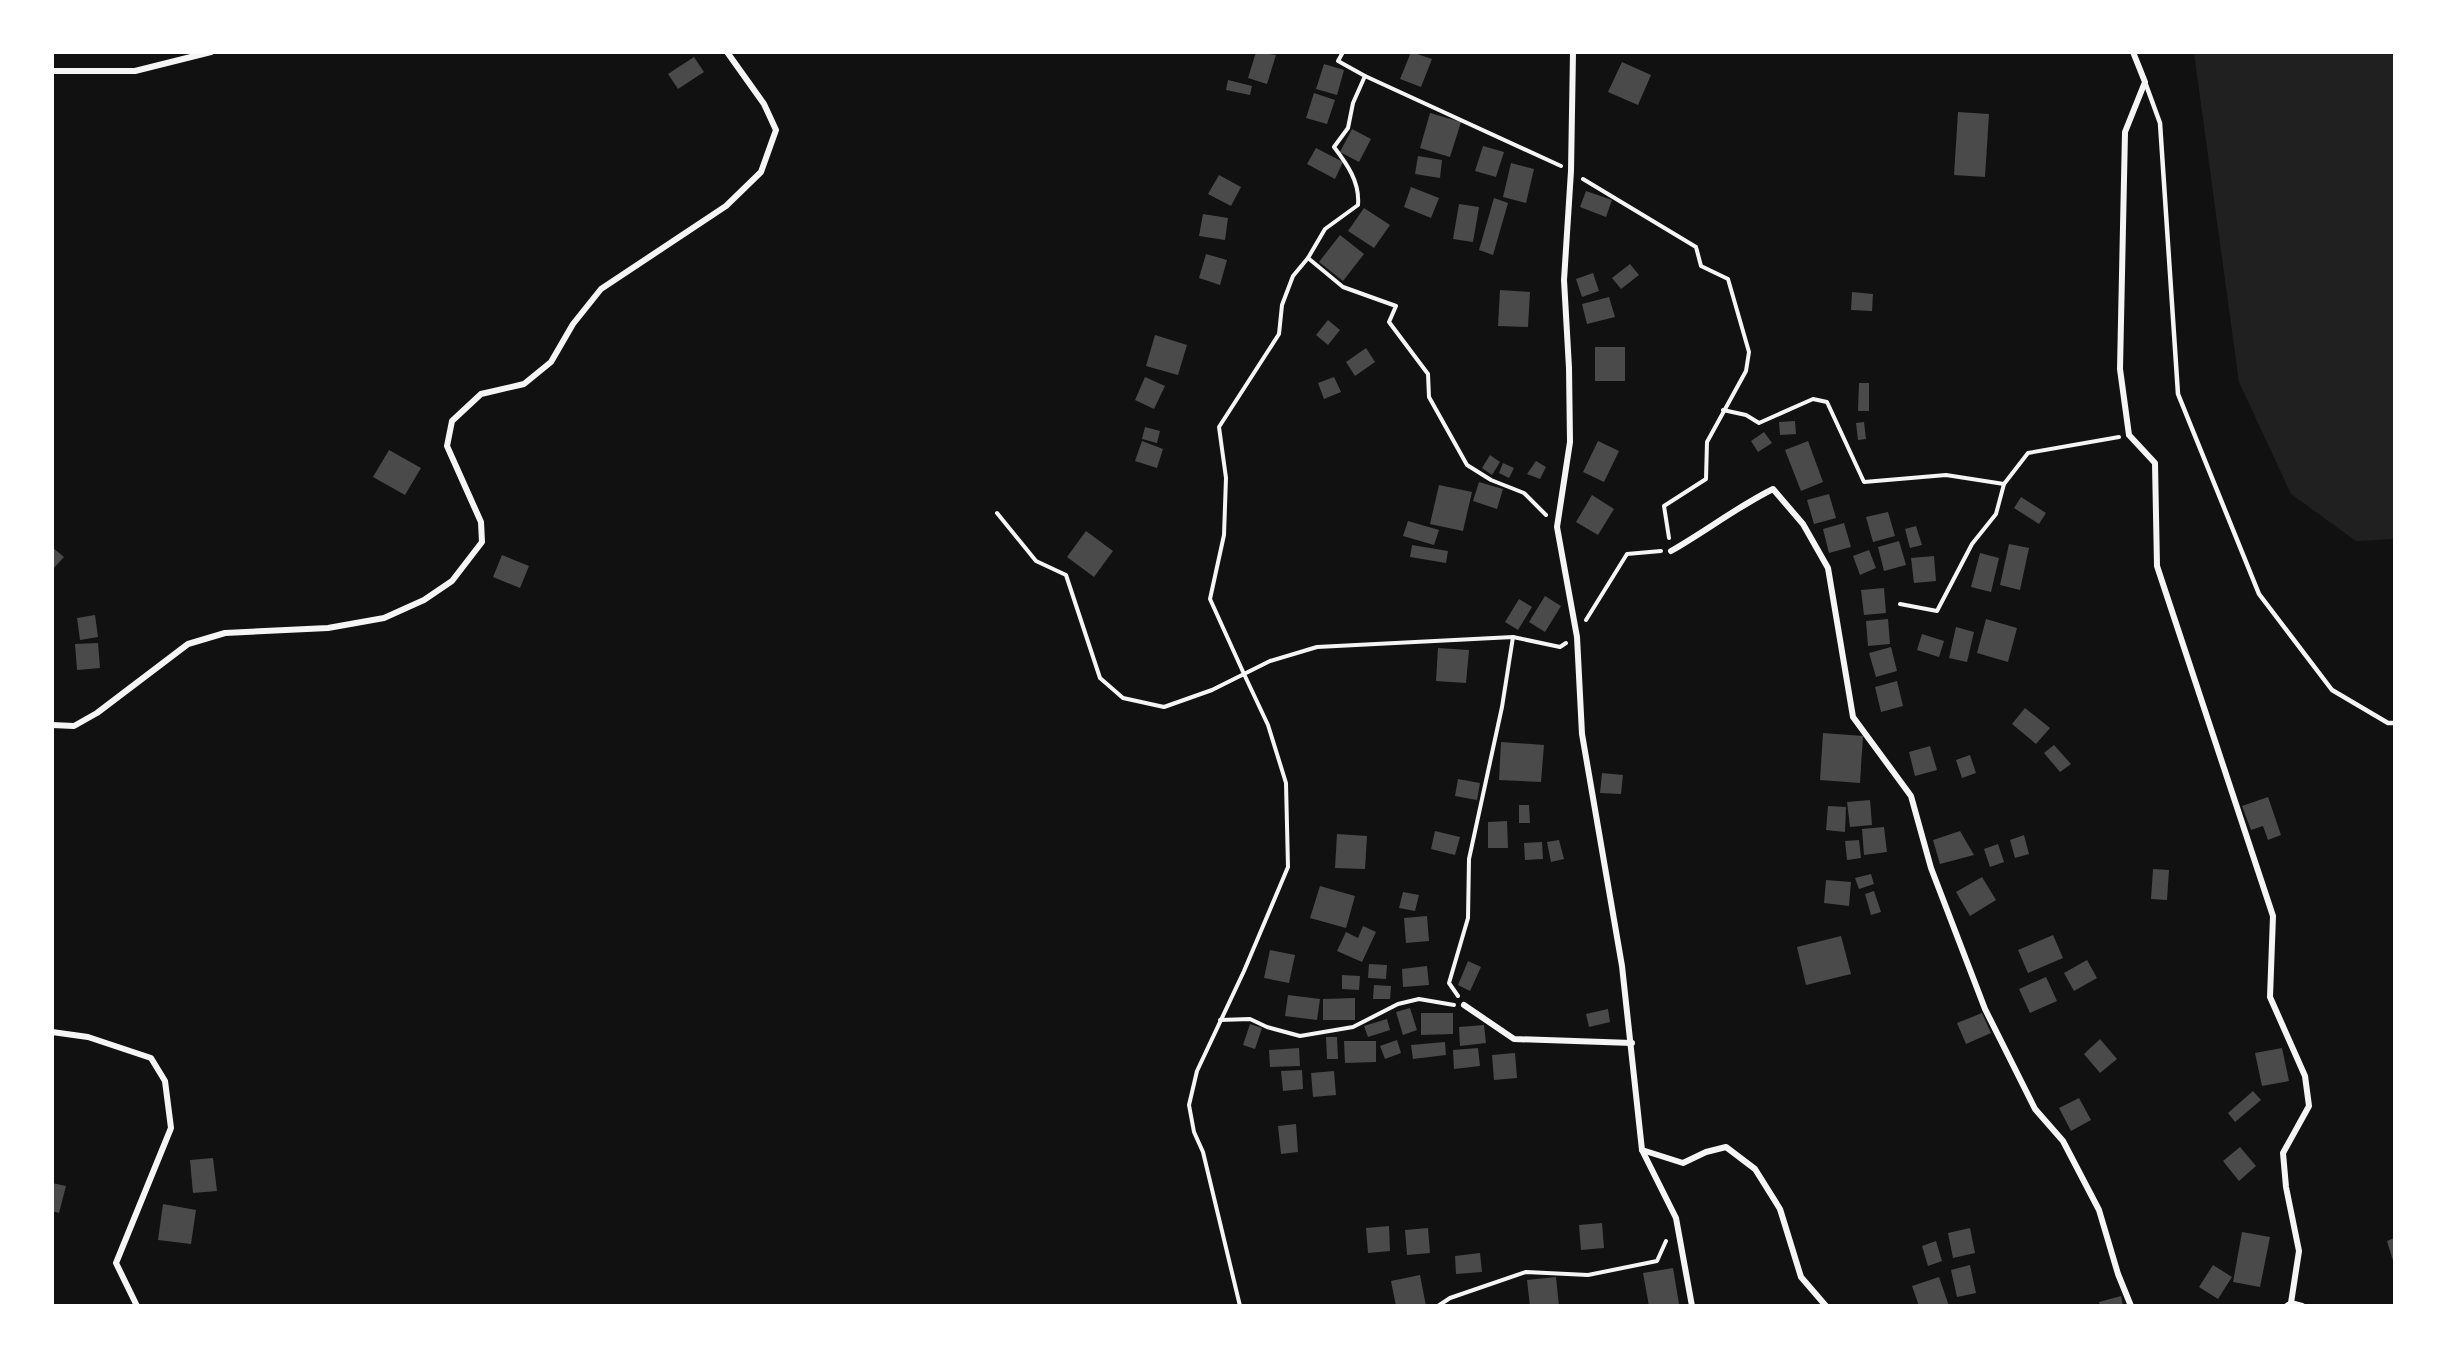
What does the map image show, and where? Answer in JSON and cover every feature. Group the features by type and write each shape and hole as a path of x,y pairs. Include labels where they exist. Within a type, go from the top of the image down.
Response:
{"street":[{"path":"52,71 135,71 211,52"},
{"path":"52,725 74,726 97,713 188,644 225,633 328,628 384,618 424,600 452,581 482,542 481,522 447,446 452,421 481,394 524,384 551,362 573,324 601,288 726,206 761,172 776,130 764,104 727,52"},
{"path":"1573,52 1571,171 1564,280 1570,442 1557,527 1576,637 1582,734 1622,966 1642,1150 1676,1218 1692,1305"},
{"path":"2133,52 2145,82 2125,132 2120,369 2129,435 2155,463 2157,566 2273,916 2270,997 2305,1076 2309,1106 2283,1153 2286,1187 2299,1251 2289,1304 2302,1305"},
{"path":"1671,551 1714,526 1741,506 1773,489 1803,524 1828,568 1853,717 1911,795 1931,868 1985,1009 2035,1109 2063,1141 2099,1210 2118,1274 2131,1305"},
{"path":"1464,1005 1514,1039 1632,1044"},
{"path":"52,1032 88,1037 151,1058 165,1081 171,1128 116,1263 137,1305"},
{"path":"1642,1150 1683,1163 1706,1152 1725,1147 1755,1169 1780,1209 1801,1276 1826,1305"}],"lane":[{"path":"2145,82 2160,123 2178,394 2259,594 2332,690 2388,723 2394,723"}],"path":[{"path":"997,513 1036,561 1066,575 1100,678 1123,698 1164,707 1212,690 1270,661 1317,647 1513,637 1560,647 1576,637 1627,554 1671,551 1664,506 1706,479 1707,442 1746,371 1749,352 1728,279 1701,266 1696,247 1605,194 1571,171 1365,76 1338,61 1342,52"},
{"path":"1240,1305 1203,1152 1194,1132 1189,1105 1197,1071 1288,867 1286,783 1268,725 1210,599 1224,535 1226,478 1219,427 1279,334 1282,305 1293,276 1308,258 1325,228 1358,205 1359,194 1348,166 1334,147 1348,128 1353,104 1365,76"},
{"path":"1308,258 1342,287 1396,306 1389,322 1428,374 1429,398 1467,465 1491,480 1524,493 1557,527"},
{"path":"1723,410 1746,415 1759,423 1813,399 1827,402 1864,482 1946,475 2004,484"},
{"path":"1900,604 1937,611 1972,544 1996,514 2004,484 2028,453 2129,435"},
{"path":"1464,1005 1449,983 1468,918 1469,859 1502,707 1513,637"},
{"path":"1220,1020 1250,1019 1266,1027 1300,1036 1353,1027 1398,1004 1419,999 1441,1005 1464,1005"},
{"path":"1438,1305 1485,1285 1526,1272 1588,1275 1657,1261 1676,1218"}],"shaded area":[{"path":"2194,53 2394,53 2394,539 2356,541 2291,494 2239,382"}],"building":[{"path":"1256,52 1276,55 1267,84 1248,78"},
{"path":"1411,52 1432,59 1421,87 1400,79"},
{"path":"694,57 704,72 678,89 668,74"},
{"path":"1622,62 1651,75 1638,105 1608,92"},
{"path":"1324,64 1344,70 1337,95 1316,89"},
{"path":"1228,80 1252,86 1250,95 1226,90"},
{"path":"1314,93 1335,100 1327,124 1306,118"},
{"path":"1958,112 1989,114 1985,177 1954,175"},
{"path":"1430,113 1461,122 1450,157 1420,148"},
{"path":"1352,129 1371,139 1359,162 1340,152"},
{"path":"1483,146 1504,152 1496,177 1475,171"},
{"path":"1316,148 1343,162 1335,179 1307,164"},
{"path":"1418,156 1442,160 1440,178 1415,174"},
{"path":"1511,163 1534,169 1526,203 1503,197"},
{"path":"1219,175 1241,187 1231,206 1208,194"},
{"path":"1411,187 1439,198 1431,218 1404,207"},
{"path":"1586,191 1612,200 1606,217 1580,207"},
{"path":"1494,198 1508,203 1493,255 1479,250"},
{"path":"1459,204 1479,207 1473,242 1453,239"},
{"path":"1364,208 1390,225 1374,248 1348,231"},
{"path":"1203,214 1228,218 1225,240 1199,236"},
{"path":"1340,235 1364,254 1343,281 1319,262"},
{"path":"1206,254 1227,260 1220,285 1199,278"},
{"path":"1630,264 1639,275 1621,289 1612,278"},
{"path":"1593,273 1599,291 1582,297 1576,279"},
{"path":"1500,290 1530,292 1528,327 1498,326"},
{"path":"1852,292 1873,294 1872,311 1851,310"},
{"path":"1609,297 1615,317 1587,324 1582,304"},
{"path":"1328,320 1340,330 1328,345 1316,335"},
{"path":"1155,335 1187,345 1178,375 1146,366"},
{"path":"1595,347 1625,347 1625,381 1595,381"},
{"path":"1366,348 1375,362 1355,376 1346,362"},
{"path":"1145,377 1165,386 1154,409 1135,400"},
{"path":"1334,377 1341,392 1324,399 1318,383"},
{"path":"1859,383 1869,383 1869,411 1858,411"},
{"path":"1795,421 1796,434 1780,435 1779,422"},
{"path":"1864,422 1866,439 1858,440 1856,423"},
{"path":"1145,427 1160,431 1157,443 1142,439"},
{"path":"1764,432 1772,443 1758,452 1751,441"},
{"path":"1142,441 1163,449 1157,468 1135,461"},
{"path":"1598,441 1619,451 1604,482 1583,472"},
{"path":"1808,441 1823,482 1801,491 1785,450"},
{"path":"389,450 421,468 405,495 373,477"},
{"path":"1490,455 1500,462 1492,475 1482,468"},
{"path":"1536,461 1546,467 1540,479 1527,474"},
{"path":"1503,463 1514,468 1509,478 1499,473"},
{"path":"1479,482 1503,489 1497,509 1473,501"},
{"path":"1439,485 1472,492 1463,531 1430,524"},
{"path":"1829,494 1836,518 1814,524 1807,500"},
{"path":"1592,495 1614,509 1598,535 1576,522"},
{"path":"2021,497 2046,513 2039,524 2014,508"},
{"path":"1888,512 1895,536 1873,542 1866,517"},
{"path":"1408,521 1439,530 1434,545 1403,536"},
{"path":"1844,523 1851,547 1829,553 1823,529"},
{"path":"1916,526 1922,545 1910,548 1905,529"},
{"path":"1086,531 1113,551 1094,577 1067,557"},
{"path":"1899,541 1906,565 1884,571 1878,547"},
{"path":"2009,544 2029,548 2020,590 2000,585"},
{"path":"1412,545 1448,551 1446,563 1410,557"},
{"path":"52,547 64,557 52,570"},
{"path":"1869,550 1876,568 1860,575 1853,556"},
{"path":"1980,553 1999,558 1991,592 1971,587"},
{"path":"502,555 529,566 520,588 493,577"},
{"path":"1934,556 1936,581 1914,583 1911,558"},
{"path":"1884,588 1886,613 1864,615 1861,590"},
{"path":"1545,596 1561,606 1545,632 1529,622"},
{"path":"1519,599 1532,607 1518,630 1505,622"},
{"path":"95,615 98,637 80,640 77,618"},
{"path":"1888,619 1890,644 1868,646 1866,621"},
{"path":"1986,619 2017,628 2008,662 1977,653"},
{"path":"1956,627 1974,632 1967,662 1949,658"},
{"path":"1922,634 1944,641 1939,657 1917,650"},
{"path":"98,643 100,668 77,670 75,644"},
{"path":"1891,647 1897,671 1876,677 1869,653"},
{"path":"1438,648 1469,650 1466,683 1436,681"},
{"path":"1897,681 1903,706 1881,712 1875,687"},
{"path":"2025,708 2050,728 2036,744 2012,724"},
{"path":"1823,733 1863,736 1860,783 1820,780"},
{"path":"1501,742 1544,745 1541,782 1499,780"},
{"path":"2054,745 2071,764 2060,772 2044,753"},
{"path":"1930,746 1937,770 1915,776 1909,752"},
{"path":"1970,755 1976,773 1962,778 1956,760"},
{"path":"1602,773 1623,775 1621,794 1600,793"},
{"path":"1458,779 1480,783 1477,800 1455,796"},
{"path":"2268,797 2281,835 2268,840 2263,826 2251,830 2242,806"},
{"path":"1870,800 1872,825 1850,827 1847,802"},
{"path":"1519,805 1529,805 1530,823 1519,823"},
{"path":"1828,806 1846,807 1845,832 1826,830"},
{"path":"1507,821 1508,848 1488,848 1488,822"},
{"path":"1884,827 1887,852 1864,855 1862,829"},
{"path":"1435,831 1460,837 1455,855 1431,849"},
{"path":"1960,831 1974,855 1940,864 1933,840"},
{"path":"1337,834 1367,836 1365,869 1335,868"},
{"path":"2024,835 2029,854 2015,858 2010,840"},
{"path":"1559,840 1564,859 1551,862 1547,842"},
{"path":"1859,840 1861,858 1847,860 1845,841"},
{"path":"1542,842 1543,859 1525,860 1524,843"},
{"path":"1998,844 2004,862 1990,867 1984,849"},
{"path":"2153,869 2169,870 2167,900 2151,899"},
{"path":"1871,874 1874,884 1859,889 1855,878"},
{"path":"1982,877 1996,900 1970,916 1956,892"},
{"path":"1826,880 1851,882 1849,906 1824,903"},
{"path":"1320,886 1355,896 1346,928 1310,918"},
{"path":"1874,891 1881,912 1871,915 1865,894"},
{"path":"1403,892 1419,895 1415,911 1399,908"},
{"path":"1427,916 1429,941 1406,943 1404,918"},
{"path":"1363,926 1376,932 1362,962 1337,951 1346,932 1358,938"},
{"path":"2053,935 2063,958 2028,973 2018,950"},
{"path":"1841,936 1851,974 1806,985 1797,947"},
{"path":"1270,950 1295,955 1289,983 1264,978"},
{"path":"2087,960 2097,978 2074,991 2064,973"},
{"path":"1468,961 1481,967 1470,991 1458,985"},
{"path":"1369,964 1387,965 1386,979 1368,978"},
{"path":"1427,966 1429,985 1403,987 1402,969"},
{"path":"1342,975 1360,976 1359,990 1342,989"},
{"path":"2046,977 2057,1001 2030,1013 2019,989"},
{"path":"1374,985 1391,986 1390,999 1373,999"},
{"path":"1288,995 1320,999 1317,1020 1285,1016"},
{"path":"1355,998 1355,1020 1323,1020 1323,999"},
{"path":"1410,1008 1417,1030 1403,1035 1396,1012"},
{"path":"1608,1009 1610,1022 1589,1027 1586,1014"},
{"path":"1421,1013 1453,1013 1453,1034 1421,1035"},
{"path":"1982,1013 1991,1033 1966,1044 1957,1023"},
{"path":"1387,1019 1390,1030 1368,1037 1364,1026"},
{"path":"1250,1024 1262,1028 1255,1049 1243,1045"},
{"path":"1484,1025 1486,1043 1460,1046 1459,1027"},
{"path":"1326,1037 1337,1037 1338,1059 1327,1059"},
{"path":"2100,1039 2117,1059 2100,1073 2084,1054"},
{"path":"1397,1040 1401,1053 1385,1059 1380,1046"},
{"path":"1344,1041 1376,1041 1376,1062 1345,1063"},
{"path":"1445,1042 1446,1055 1413,1059 1411,1045"},
{"path":"1299,1048 1300,1066 1270,1067 1269,1050"},
{"path":"1478,1048 1480,1066 1454,1069 1453,1050"},
{"path":"2282,1048 2289,1081 2262,1086 2255,1053"},
{"path":"1515,1053 1517,1078 1494,1080 1492,1055"},
{"path":"1302,1070 1303,1089 1283,1091 1281,1071"},
{"path":"1334,1071 1336,1095 1313,1097 1311,1073"},
{"path":"2253,1091 2261,1100 2235,1122 2228,1113"},
{"path":"2079,1098 2091,1120 2071,1131 2059,1108"},
{"path":"1296,1124 1298,1152 1281,1154 1278,1126"},
{"path":"2240,1147 2256,1166 2239,1181 2223,1161"},
{"path":"213,1158 217,1191 193,1193 190,1160"},
{"path":"52,1183 66,1186 59,1213 52,1211"},
{"path":"163,1204 196,1210 191,1244 158,1240"},
{"path":"1602,1223 1604,1248 1581,1250 1579,1225"},
{"path":"1389,1226 1390,1251 1368,1253 1366,1228"},
{"path":"1428,1228 1430,1253 1407,1255 1405,1230"},
{"path":"1970,1228 1975,1253 1953,1258 1948,1233"},
{"path":"2242,1232 2270,1237 2260,1287 2233,1282"},
{"path":"2394,1238 2394,1264 2387,1241"},
{"path":"1936,1241 1942,1261 1928,1266 1922,1246"},
{"path":"1480,1253 1482,1272 1456,1274 1455,1256"},
{"path":"1970,1265 1976,1293 1957,1297 1951,1270"},
{"path":"2213,1265 2232,1277 2218,1299 2199,1287"},
{"path":"1673,1268 1679,1304 1649,1306 1643,1273"},
{"path":"1420,1275 1426,1306 1396,1306 1391,1281"},
{"path":"1556,1277 1559,1306 1530,1306 1527,1280"},
{"path":"1939,1277 1949,1306 1919,1306 1912,1286"},
{"path":"2121,1296 2123,1306 2100,1306 2099,1302"}]}
